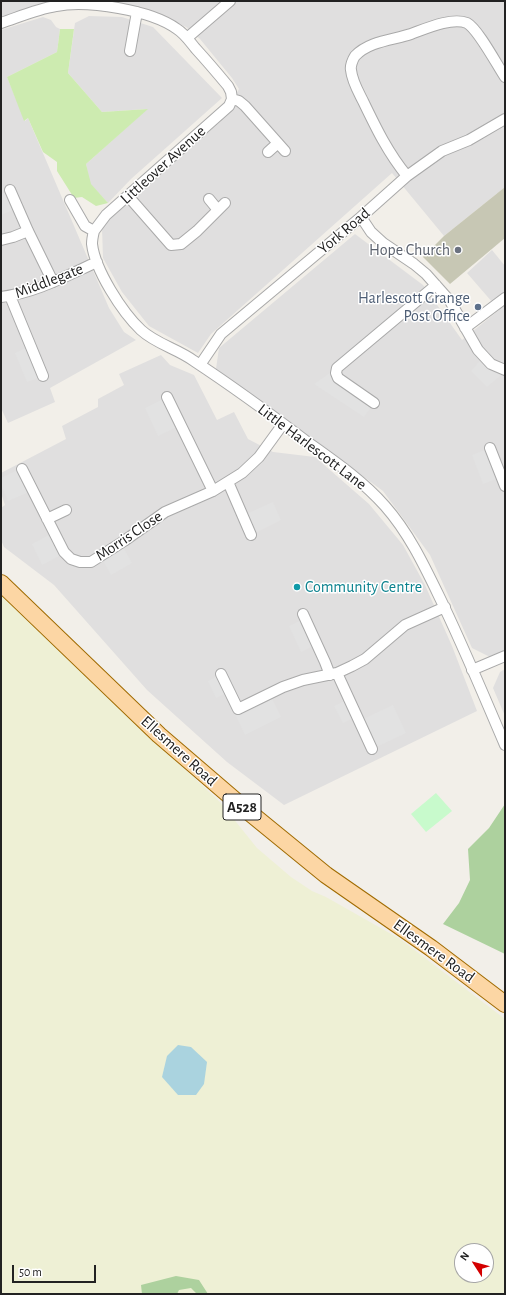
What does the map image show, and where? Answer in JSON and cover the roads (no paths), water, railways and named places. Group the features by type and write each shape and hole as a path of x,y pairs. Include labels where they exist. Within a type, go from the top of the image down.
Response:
{"main road":[{"name":"Ellesmere Road","path":"1,583 159,735 244,808 326,874 432,948 505,1004"}],"street":[{"path":"187,38 230,1"},
{"path":"1,23 42,9 71,2 107,6 137,12 167,23 178,29 187,38 228,86 232,99 239,101 245,106 285,151"},
{"path":"130,51 137,12"},
{"path":"407,176 394,161 382,140 354,81 350,68 354,57 362,49 375,44 429,27 457,22 467,24 477,32 505,77"},
{"name":"Littleover Avenue","path":"94,231 106,215 229,106 232,99"},
{"name":"York Road","path":"200,365 221,334 361,217 407,176 442,151 469,140 505,119"},
{"path":"268,152 278,142"},
{"path":"10,190 53,282"},
{"path":"128,196 171,245 181,244 226,203"},
{"path":"70,200 84,226 94,231"},
{"path":"209,200 218,210"},
{"path":"361,217 371,232 382,242 414,264 436,285 450,301 478,350 491,364 505,370"},
{"path":"1,240 13,238 28,231"},
{"name":"Little Harlescott Lane","path":"94,231 92,243 97,262 123,309 142,331 151,338 185,354 363,483 385,506 402,527 420,556 445,607 505,745"},
{"name":"Middlegate","path":"5,297 53,282 97,262"},
{"path":"374,403 338,378 336,373 337,368 436,285"},
{"path":"5,297 43,376"},
{"path":"465,328 505,298"},
{"path":"167,397 212,490"},
{"name":"Morris Close","path":"22,469 64,552 71,559 80,562 91,562 119,545 165,512 228,482 242,473 259,457 283,424"},
{"path":"490,448 505,486"},
{"path":"228,482 251,535"},
{"path":"47,519 66,510"},
{"path":"221,674 238,709 283,687 303,680 333,674 365,659 405,625 445,607"},
{"path":"302,614 325,662 333,674 372,749"},
{"path":"472,670 505,656"}],"water":[{"path":"178,1045 191,1047 207,1062 204,1084 196,1095 178,1095 162,1077 167,1056"}],"place":[{"name":"Hope Church","path":"458,250"},
{"name":"Harlescott Grange Post Office","path":"478,307"},
{"name":"Community Centre","path":"297,587"}]}
